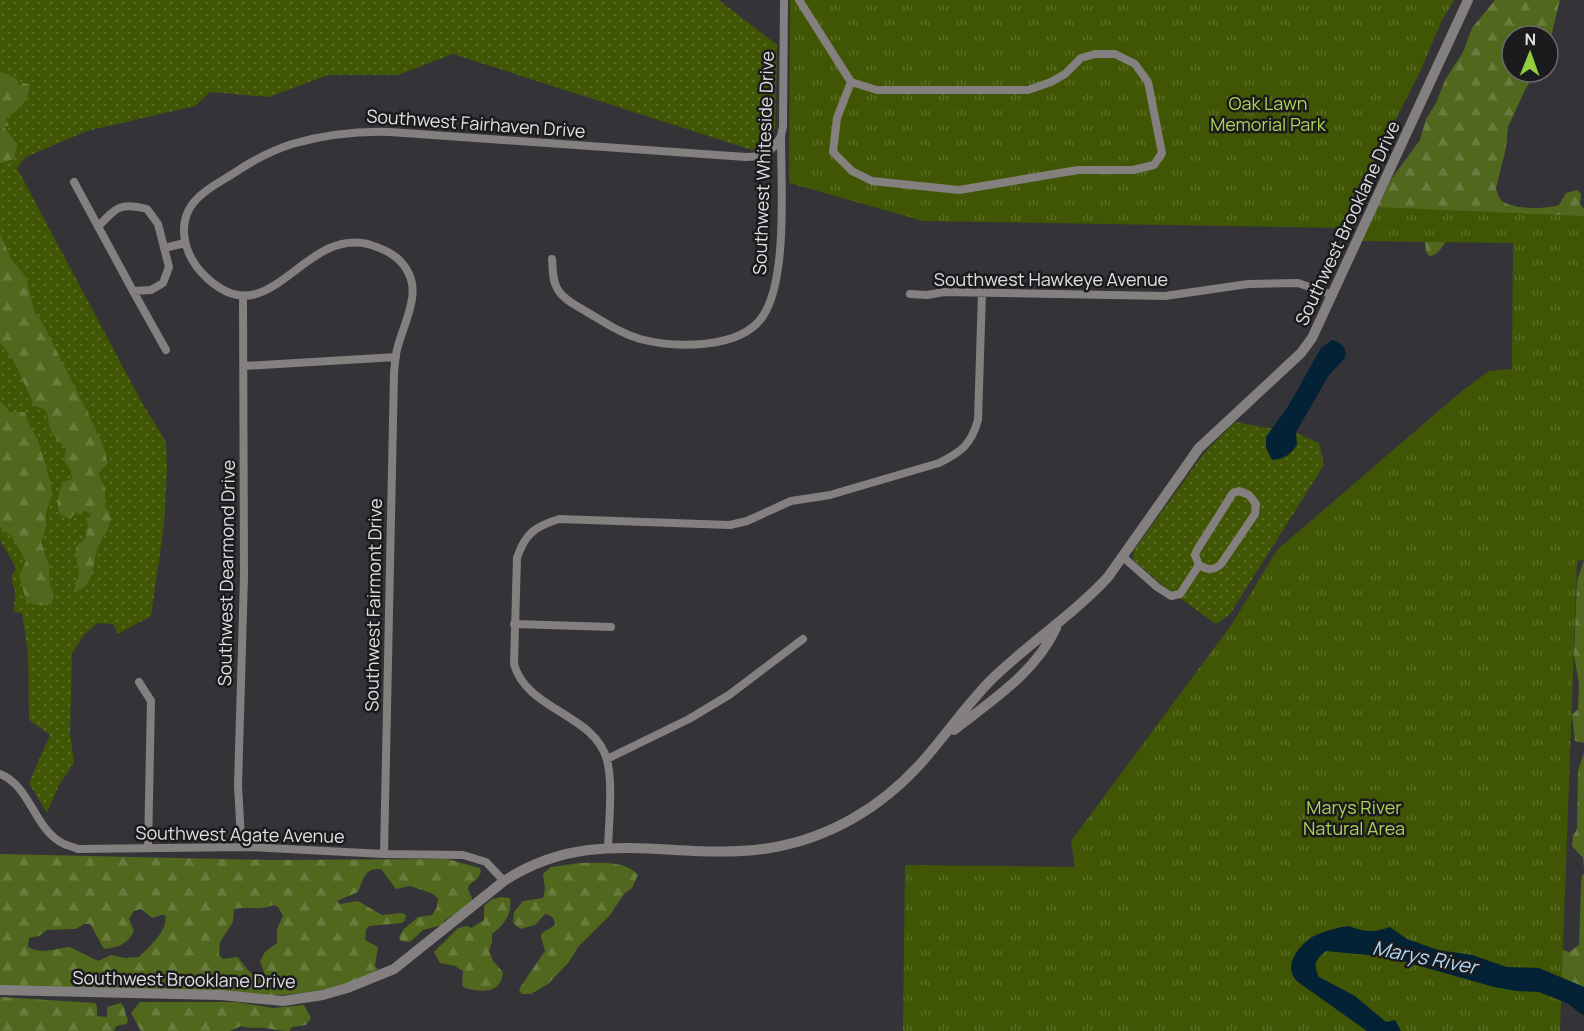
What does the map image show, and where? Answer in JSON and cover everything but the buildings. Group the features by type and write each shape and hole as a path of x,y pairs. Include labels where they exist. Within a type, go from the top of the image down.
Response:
{"street":[{"name":"Southwest Whiteside Drive","path":"552,259 554,282 564,297 625,334 651,341 710,343 742,334 758,323 770,303 778,273 784,0"},
{"path":"799,0 851,82 877,90 1028,90 1065,74 1081,58 1095,54 1115,54 1135,64 1148,82 1162,153 1154,165 1133,170 1078,170 959,190 872,181 852,171 833,153 837,118 851,82"},
{"name":"Southwest Brooklane Drive","path":"0,990 221,995 283,1001 323,994 347,988 394,969 522,868 551,857 608,847 736,851 769,848 805,840 829,831 871,808 907,778 991,680 1042,636 1058,626 1096,589 1199,448 1300,353 1319,326 1468,0"},
{"name":"Southwest Fairhaven Drive","path":"185,243 184,231 187,214 201,195 214,185 267,154 290,145 341,133 390,132 746,157 765,154 772,150 781,136"},
{"path":"75,182 166,350"},
{"path":"99,227 111,212 128,204 147,209 158,224 169,267 164,283 151,290 133,291"},
{"path":"164,248 185,243 193,262 209,280 236,296 243,297 256,295 277,284 317,254 333,246 354,243 376,246 392,254 404,266 412,289 412,304 396,357 244,366"},
{"name":"Southwest Hawkeye Avenue","path":"910,294 1165,296 1248,284 1298,283 1333,295"},
{"path":"608,847 607,759 586,729 523,685 514,664 517,558 528,534 541,525 558,519 730,525 747,521 791,501 830,495 939,463 955,455 974,436 978,420 981,293"},
{"name":"Southwest Dearmond Drive","path":"243,297 244,577 238,786 240,839 247,847"},
{"name":"Southwest Fairmont Drive","path":"384,854 396,357"},
{"path":"1122,556 1157,587 1171,596 1180,594 1198,565 1195,555 1197,550 1233,493 1239,491 1249,495 1256,504 1255,514 1221,564 1216,569 1198,565"},
{"path":"514,624 611,627"},
{"name":"Southwest Brooklane Drive","path":"937,744 1011,685 1030,666 1052,638 1058,626"},
{"path":"607,759 689,719 729,695 803,639"},
{"path":"139,682 151,700 148,848"},
{"name":"Southwest Agate Avenue","path":"0,774 16,784 41,822 63,844 78,849 247,847 472,857 486,862 504,881"}],"green space":[{"path":"0,0 719,0 777,45 775,129 763,143 752,150 453,54 398,75 328,75 269,97 210,92 195,106 87,131 26,157 17,168 140,399 166,442 167,469 164,525 151,616 118,634 113,624 97,623 83,636 72,654 70,733 74,763 59,785 47,813 29,783 50,735 29,720 28,652 22,613 14,612 15,591 11,577 16,568 0,540"},
{"name":"Oak Lawn Memorial Park","path":"790,0 1454,0 1340,228 923,221 789,183"},
{"path":"1495,0 1560,0 1554,24 1500,24 1500,84 1529,84 1508,127 1506,148 1496,188 1502,201 1507,204 1538,208 1559,205 1566,193 1577,190 1581,194 1580,204 1584,209 1584,239 1446,241 1437,253 1429,256 1419,230 1379,209 1379,204 1392,178 1420,140 1426,119 1436,103 1445,80 1463,52 1472,28"},
{"path":"0,71 17,79 19,86 23,83 29,84 29,90 26,100 6,119 9,125 4,127 17,144 14,159 0,163"},
{"name":"Marys River Natural Area","path":"1376,207 1584,216 1584,560 1577,561 1560,1031 903,1031 905,865 1075,867 1071,841 1232,624 1277,550 1462,391 1489,371 1512,369 1513,243 1357,241"},
{"path":"0,233 11,259 26,277 35,313 41,320 86,409 103,445 108,464 98,473 105,488 105,507 110,512 109,527 98,547 87,585 75,591 79,570 76,549 86,535 87,520 91,514 85,511 78,515 76,512 70,519 60,514 58,502 60,490 63,482 72,479 71,471 64,460 66,448 51,431 46,412 34,405 14,361 0,343"},
{"path":"0,401 10,412 25,412 28,423 38,440 50,480 52,494 41,542 49,565 49,581 54,598 47,606 27,603 19,576 26,561 12,537 0,527"},
{"path":"1235,422 1296,433 1319,443 1324,465 1230,614 1216,624 1166,588 1133,560 1134,550 1204,453"},
{"path":"1584,560 1584,743 1575,741 1572,715 1578,709 1579,683 1574,656 1577,581"},
{"path":"1584,752 1584,869 1583,858 1572,846 1573,836 1577,829 1578,771"},
{"path":"0,854 271,860 447,859 480,868 481,872 477,879 469,885 471,903 444,921 442,925 423,930 410,942 401,941 399,937 404,929 418,917 432,915 437,907 438,898 431,893 410,886 396,889 381,869 368,872 358,892 337,901 340,904 358,901 382,915 402,913 406,915 405,920 402,923 369,926 366,930 365,940 378,947 375,966 378,969 352,981 325,989 295,994 234,995 128,989 0,987","holes":["273,905 278,907 283,916 277,929 277,943 265,952 260,961 265,975 252,974 237,957 223,959 219,955 220,942 233,922 234,909 264,908","141,909 152,918 165,915 165,921 157,938 139,957 125,958 111,955 98,961 70,947 44,951 28,947 29,938 39,936 47,930 76,929 84,924 90,924 104,949 118,946 132,935 134,931 129,919 134,911"]},
{"path":"580,863 619,865 633,870 638,875 632,888 624,894 610,915 579,946 568,963 548,984 531,994 522,994 519,990 521,986 545,951 542,933 555,925 555,922 552,917 545,914 535,925 520,929 513,923 514,912 523,901 543,898 545,889 543,874 551,867"},
{"path":"1584,874 1584,987 1539,968 1561,949 1569,952 1579,945 1581,884"},
{"path":"510,898 509,914 504,923 492,934 489,951 493,961 503,972 501,979 498,985 489,990 465,988 462,985 463,971 455,966 440,963 434,952 458,928 467,926 471,928 484,920 484,906 492,899"},
{"path":"0,997 95,1003 97,1016 107,1017 107,1007 121,1003 128,1019 127,1024 116,1026 114,1031 0,1031"},
{"path":"140,1002 237,1002 273,1008 304,1005 311,1018 306,1025 292,1027 289,1031 241,1026 230,1031 141,1031 131,1013"}],"water":[{"path":"1332,340 1344,347 1346,354 1344,359 1329,375 1296,432 1297,445 1286,456 1272,460 1266,448 1266,437 1289,405 1321,348"},
{"name":"Marys River","path":"1349,926 1369,931 1390,927 1407,939 1438,950 1472,955 1507,967 1539,968 1584,987 1584,1016 1567,1003 1539,992 1494,987 1388,957 1326,951 1316,962 1319,977 1355,996 1386,1022 1395,1020 1401,1031 1367,1031 1298,982 1291,971 1295,954 1309,939"}]}
